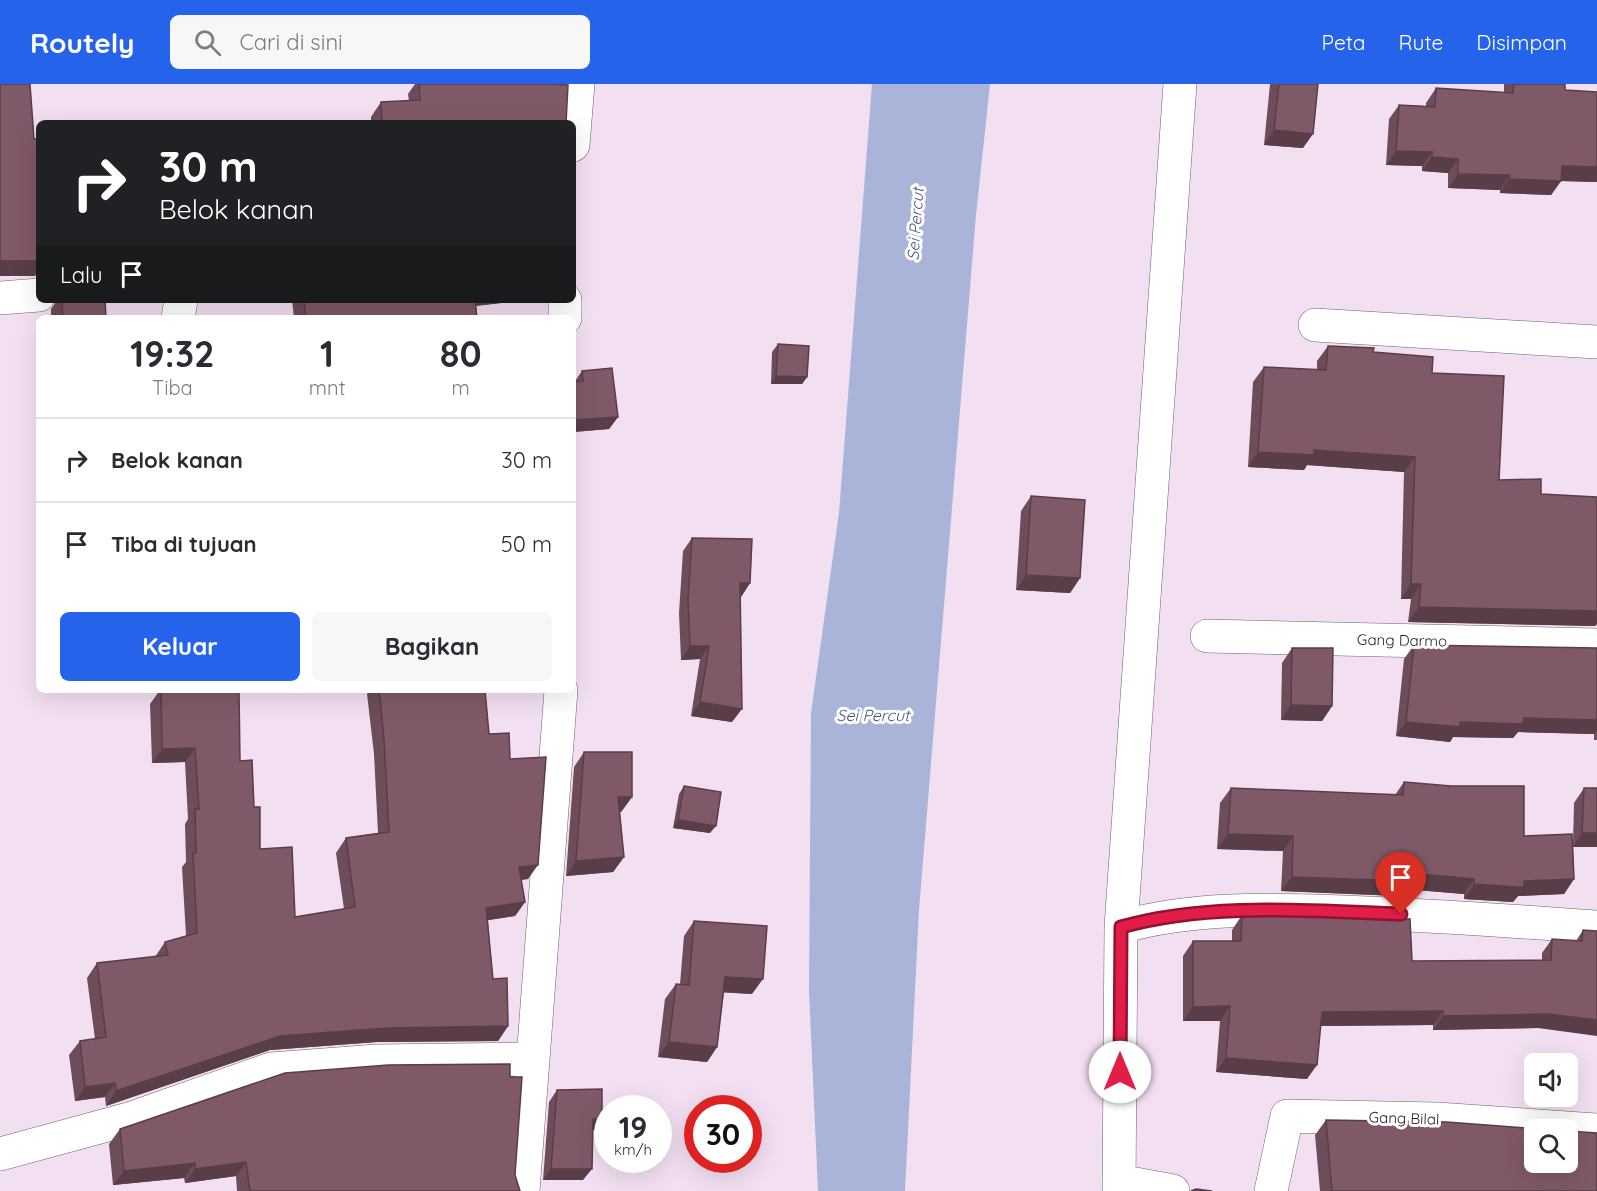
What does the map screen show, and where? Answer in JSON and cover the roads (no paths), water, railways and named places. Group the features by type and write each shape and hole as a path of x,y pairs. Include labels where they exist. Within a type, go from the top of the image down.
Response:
{"street":[{"path":"575,120 578,84"},
{"path":"1173,1191 1119,1186 1121,927 1180,84"},
{"path":"0,298 36,295"},
{"path":"1315,324 1597,342"},
{"name":"Gang Darmo","path":"1207,636 1597,645"},
{"path":"523,1191 531,1059 537,1023 561,693"},
{"path":"1121,927 1144,921 1273,910 1423,915 1597,927"},
{"path":"0,1154 129,1119 271,1069 377,1061 531,1059"},
{"name":"Gang Bilal","path":"1271,1191 1287,1116 1437,1119 1597,1130"}],"water":[{"name":"Sei Percut","path":"872,84 990,84 976,215 919,910 905,1191 818,1191 809,991 811,713 839,513"}]}
